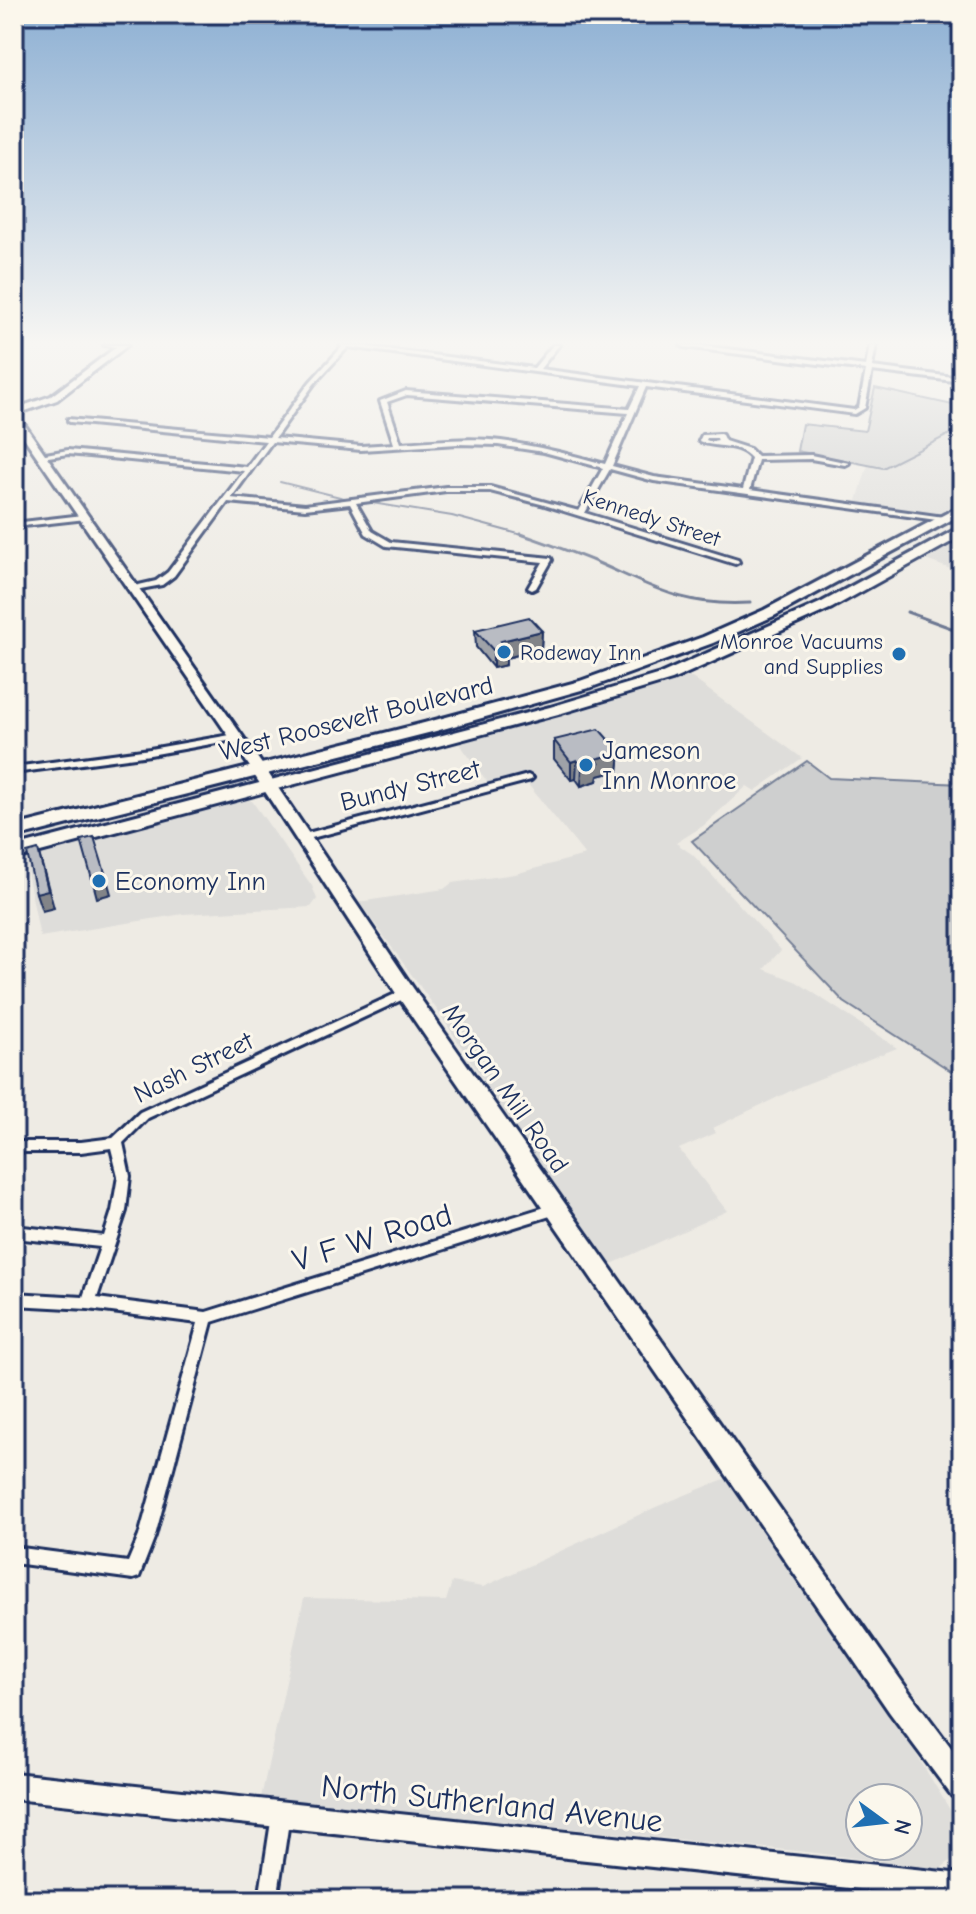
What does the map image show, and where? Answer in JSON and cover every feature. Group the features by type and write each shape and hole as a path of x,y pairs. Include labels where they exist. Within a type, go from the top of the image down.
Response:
{"highway":[{"name":"West Roosevelt Boulevard","path":"14,853 586,684 667,656 809,594 962,509"},
{"path":"865,583 904,553 951,524 944,519"},
{"name":"West Roosevelt Boulevard","path":"14,832 556,710 666,677 816,610 962,530"},
{"path":"816,610 813,601 876,565 902,542"}],"main road":[{"name":"Morgan Mill Road","path":"28,434 555,1209 900,1703 962,1786"},
{"name":"North Sutherland Avenue","path":"14,1786 962,1887"}],"street":[{"path":"213,434 361,448 458,442 498,443 544,450 654,479 944,519"},
{"path":"133,589 166,579 274,434"},
{"path":"394,434 398,446"},
{"path":"581,514 608,466 621,434"},
{"path":"722,442 748,450 755,458"},
{"path":"42,456 68,452 248,469"},
{"path":"755,458 796,456 845,463"},
{"path":"746,492 755,458"},
{"name":"Kennedy Street","path":"225,500 302,507 467,487 504,492 735,562"},
{"path":"353,503 369,532 380,541 548,560 532,588"},
{"path":"14,525 83,517"},
{"path":"14,770 236,737"},
{"name":"Bundy Street","path":"304,837 528,778"},
{"name":"Nash Street","path":"116,1142 144,1115 406,993"},
{"path":"14,1147 81,1147 116,1142 124,1176 119,1211 88,1303"},
{"name":"V F W Road","path":"206,1318 555,1209"},
{"path":"14,1232 108,1242"},
{"path":"14,1299 88,1303 206,1318 147,1536 133,1571 14,1555"},
{"path":"268,1900 281,1815"}],"shaded area":[{"path":"800,434 950,434 883,468 797,451"},
{"path":"950,434 962,434 962,502 945,512 932,514 856,504 868,464 883,468"},
{"path":"962,537 962,573 923,559"},
{"path":"688,675 802,758 755,791 747,786 703,826 676,843 693,855 781,950 764,969 797,982 897,1048 801,1086 713,1128 716,1133 679,1149 727,1211 605,1267 440,1014 359,902 444,889 452,883 515,874 585,855 527,783 494,791 459,743 593,707"},
{"path":"807,761 829,778 962,784 962,1078 844,1002 692,841"},
{"path":"244,799 252,801 312,886 317,899 311,907 183,914 40,937 24,856"},
{"path":"729,1477 890,1711 958,1823 961,1845 939,1870 882,1862 924,1862 924,1782 844,1782 844,1857 261,1798 304,1598 446,1601 452,1582 483,1587 656,1507"}],"building":[{"path":"529,617 542,631 501,641 506,647 493,650 475,630"},
{"path":"599,729 620,753 595,759 599,763 582,767 577,760 571,762 554,740"},
{"path":"94,837 106,876 92,879 81,840"},
{"path":"38,850 48,890 36,893 27,853"}],"waterway":[{"path":"280,482 352,500"},
{"path":"360,501 452,516 526,536"},
{"path":"521,534 670,594 706,602 750,603"},
{"path":"907,612 962,632"}],"place":[{"name":"Rodeway Inn","path":"504,652"},
{"name":"Monroe Vacuums and Supplies","path":"899,654"},
{"name":"Jameson Inn Monroe","path":"586,765"},
{"name":"Economy Inn","path":"99,881"}]}
